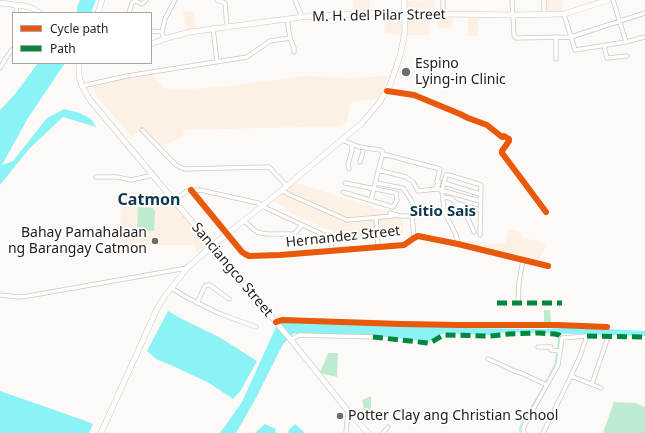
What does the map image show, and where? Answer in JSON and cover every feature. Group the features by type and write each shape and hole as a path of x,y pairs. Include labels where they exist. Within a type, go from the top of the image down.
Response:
{"main road":[{"path":"98,12 102,0"},
{"path":"101,433 157,309 171,288 188,268 212,246 342,140 367,118 379,103 387,91 400,56 405,32 404,0"},
{"name":"M. H. del Pilar Street","path":"152,44 190,32 302,17 374,13 513,15 564,14 608,0"},
{"path":"0,3 17,5 24,3 38,12"},
{"name":"Sanciangco Street","path":"80,64 79,73 82,86 90,100 290,339 348,411 368,433"}],"street":[{"path":"129,12 132,3 135,1 143,3 146,0"},
{"path":"164,39 162,32 165,18 174,0"},
{"path":"217,0 225,3 227,27"},
{"path":"295,0 302,17"},
{"path":"443,0 443,14"},
{"path":"512,0 514,35 516,38 571,37 645,13"},
{"path":"544,0 544,14"},
{"path":"613,0 626,42"},
{"path":"16,12 17,5"},
{"path":"564,14 575,50 626,42 645,37"},
{"path":"287,19 294,52"},
{"path":"213,28 217,62"},
{"path":"152,31 162,32"},
{"path":"556,37 556,59"},
{"path":"82,86 127,76 246,57 270,41 290,38"},
{"path":"604,46 607,58 627,56"},
{"path":"0,68 12,50"},
{"path":"387,91 414,95 487,125 504,136 509,140 502,150 502,153 546,212"},
{"path":"142,130 176,165 185,169 266,166 269,167 287,186"},
{"path":"342,140 362,147 380,150 383,154 440,169 437,182 439,182 436,189"},
{"path":"349,169 348,164 352,151 352,144"},
{"path":"360,162 363,152 362,147"},
{"path":"371,200 383,154"},
{"path":"378,170 406,177 413,182 418,191 436,189 480,201"},
{"path":"96,177 117,177 133,180 153,175"},
{"path":"458,244 456,235 444,211 442,190 446,175 481,185 480,235"},
{"path":"343,192 393,207 397,200 396,193 345,183"},
{"path":"376,183 405,189 413,204 412,215 414,238"},
{"path":"444,183 480,194"},
{"name":"Hernandez Street","path":"191,190 227,234 244,253 249,256 404,245 418,236 548,266"},
{"path":"174,200 187,191 200,190 258,203 330,238 332,251"},
{"path":"282,190 347,220 393,216"},
{"path":"443,197 452,199 466,214 474,232"},
{"path":"455,203 480,210"},
{"path":"390,213 400,216 444,211"},
{"path":"376,218 378,247"},
{"path":"244,221 257,232 266,234 294,234 302,225"},
{"path":"518,303 518,282 523,260"},
{"path":"0,295 19,297 28,296 188,268"},
{"path":"197,303 202,290 207,285 210,285 229,299"},
{"path":"171,288 218,313 256,327"},
{"path":"277,324 282,320 427,325 557,325 607,327"},
{"path":"290,339 295,336 374,337"},
{"path":"524,433 523,429 525,424 558,365 562,338 587,336 571,376 543,433"},
{"path":"592,384 608,337"},
{"path":"538,346 552,347 551,350 560,351"},
{"path":"488,359 547,384"},
{"path":"571,376 601,388"},
{"path":"346,433 348,411"},
{"path":"383,433 388,427"}],"shaded area":[{"path":"353,0 370,0 370,9 353,9"},
{"path":"434,0 435,9 411,8 407,7 406,5 406,1"},
{"path":"545,0 563,0 562,9 559,11 545,11"},
{"path":"183,11 193,12 196,28 186,30"},
{"path":"437,14 453,15 453,26 451,28 437,28"},
{"path":"386,16 398,16 403,19 402,36 384,33"},
{"path":"412,18 429,18 429,35 407,35 408,21"},
{"path":"468,18 478,18 478,36 468,36"},
{"path":"151,74 166,89 179,90 238,85 304,76 352,78 389,76 379,98 351,102 347,121 341,126 184,130 181,138 160,146 143,128 132,137 97,97 92,86"},
{"path":"294,182 402,217 404,233 344,237 285,210 284,207 272,200"},
{"path":"121,191 167,196 208,246 199,254 193,245 120,245"},
{"path":"509,229 520,232 522,237 546,244 543,253 536,262 468,246 469,240 493,244 505,243"},
{"path":"363,406 364,411 356,414 364,412 364,418 355,415 353,412"}],"green space":[{"path":"138,207 153,208 155,211 154,231 137,230"},
{"path":"544,310 550,310 551,322 544,322"},
{"path":"328,353 338,353 337,377 320,373"},
{"path":"371,396 371,411 366,418 362,400"},
{"path":"614,402 635,403 645,407 645,433 603,433"}],"water":[{"path":"80,0 96,0 91,12 77,12 77,7"},
{"path":"37,64 64,64 28,118 2,165 13,161 47,118 64,109 80,113 91,119 96,127 63,117 29,149 0,185 0,110 15,94"},
{"path":"168,311 219,337 257,361 241,390 233,399 209,383 156,359 147,351"},
{"path":"281,322 470,328 545,329 571,327 645,331 645,336 508,332 489,335 445,333 437,336 429,342 370,335 294,333 283,344 255,400 236,433 220,433 242,402 276,327"},
{"path":"0,391 93,424 89,433 0,433"},
{"path":"265,424 276,429 275,432 278,433 255,433"},
{"path":"295,424 304,432 303,433 289,433 288,431"}],"waterway":[{"path":"558,348 559,336"},
{"path":"546,382 555,364 557,352"},
{"path":"520,433 522,422 544,386"}],"marked path":[{"path":"497,303 562,303"},
{"path":"373,337 428,343 443,335 490,336 539,333 555,334 562,338"},
{"path":"587,336 645,337"}],"cycle path":[{"path":"387,91 414,95 487,125 502,137 504,136 509,139 502,153 546,212"},
{"path":"191,190 242,252 249,256 404,245 418,236 548,266"},
{"path":"276,322 282,320 401,324 557,325 607,327"}],"place":[{"name":"Espino Lying-in Clinic","path":"406,72"},
{"name":"Bahay Pamahalaan ng Barangay Catmon","path":"155,241"},
{"name":"Potter Clay ang Christian School","path":"340,416"}],"district":[{"name":"Catmon","path":"149,200"},
{"name":"Sitio Sais","path":"443,212"}]}
